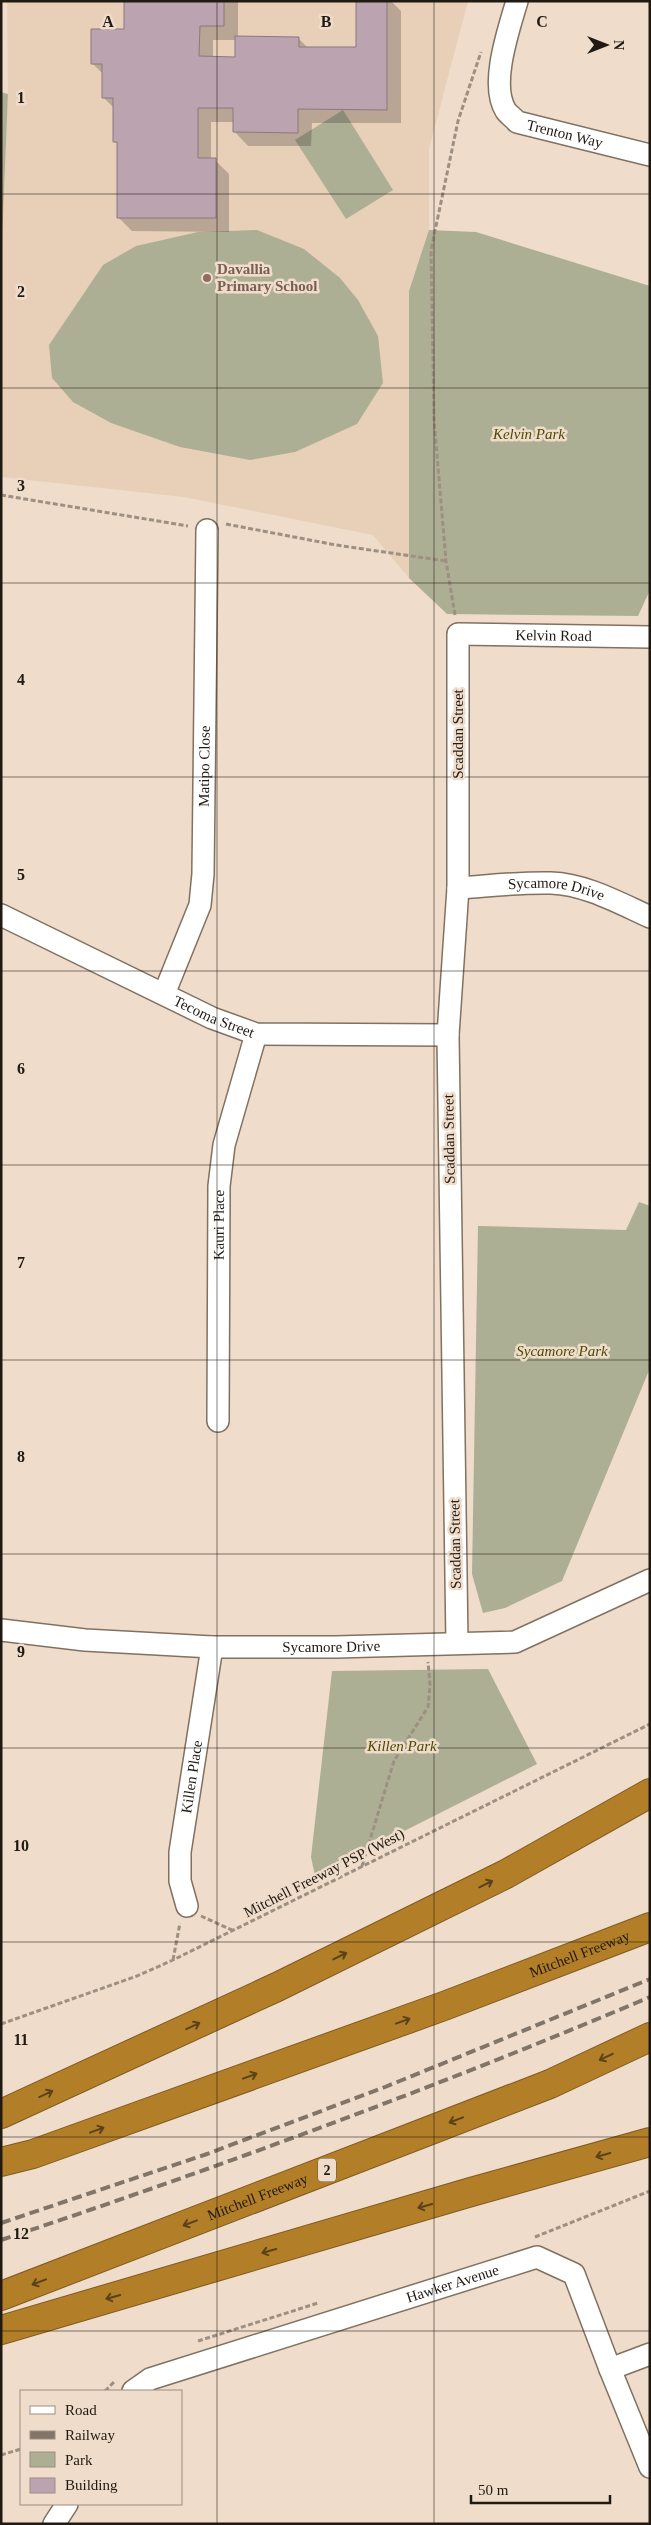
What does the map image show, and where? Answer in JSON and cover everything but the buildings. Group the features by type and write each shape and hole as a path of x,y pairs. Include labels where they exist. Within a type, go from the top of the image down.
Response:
{"highway":[{"path":"1,2114 277,1987 489,1883 650,1793"},
{"name":"Mitchell Freeway","path":"1,2162 42,2150 444,2006 650,1927"},
{"name":"Mitchell Freeway","path":"1,2296 550,2084 650,2036"},
{"path":"1,2330 471,2192 650,2142"}],"street":[{"name":"Trenton Way","path":"517,1 499,71 501,99 506,111 517,122 526,125 650,154"},
{"name":"Matipo Close","path":"164,994 200,905 203,874 214,526"},
{"name":"Kelvin Road","path":"458,634 650,637"},
{"name":"Scaddan Street","path":"457,1643 448,1036 458,888 458,634"},
{"name":"Sycamore Drive","path":"458,888 552,883 604,896 650,917"},
{"name":"Tecoma Street","path":"1,914 212,1018 256,1034 448,1036"},
{"name":"Kauri Place","path":"218,1421 219,1186 224,1145 256,1034"},
{"name":"Sycamore Drive","path":"1,1630 85,1640 212,1647 515,1642 650,1580"},
{"name":"Killen Place","path":"187,1906 180,1881 180,1852 212,1647"},
{"name":"Hawker Avenue","path":"135,2390 150,2380 537,2257 574,2274 650,2467"},
{"path":"610,2369 650,2354"},
{"path":"54,2524 66,2505"}],"path":[{"path":"458,634 446,560 434,419 431,250 458,121 483,47"},
{"path":"1,494 446,560"},
{"path":"362,1867 394,1760 428,1707 430,1686 427,1644"},
{"name":"Mitchell Freeway PSP (West)","path":"1,2024 137,1976 218,1939 650,1724"},
{"path":"1,2455 20,2449"}],"shaded area":[{"name":"Davallia Primary School","path":"7,1 468,1 429,149 429,230 409,291 409,578 373,535 184,497 1,477 1,266 8,94"}],"green space":[{"path":"1,92 8,94 1,266"},
{"path":"343,110 393,190 346,219 295,140"},
{"path":"257,230 304,249 340,278 358,300 378,336 383,383 357,424 295,452 250,460 180,447 111,423 73,402 52,378 49,345 103,265 136,246 198,232"},
{"name":"Kelvin Park","path":"429,230 476,232 650,286 650,590 638,616 447,614 409,578 409,291"},
{"name":"Sycamore Park","path":"639,1202 650,1206 650,1368 562,1581 505,1608 483,1613 472,1574 478,1226 626,1230"},
{"name":"Killen Park","path":"488,1669 537,1764 315,1876 311,1857 332,1671"}],"railway":[{"path":"1,2223 207,2154 385,2087 650,1979"},
{"path":"1,2240 165,2184 328,2125 490,2063 650,1997"}],"place":[{"name":"Davallia Primary School","path":"207,278"}]}
